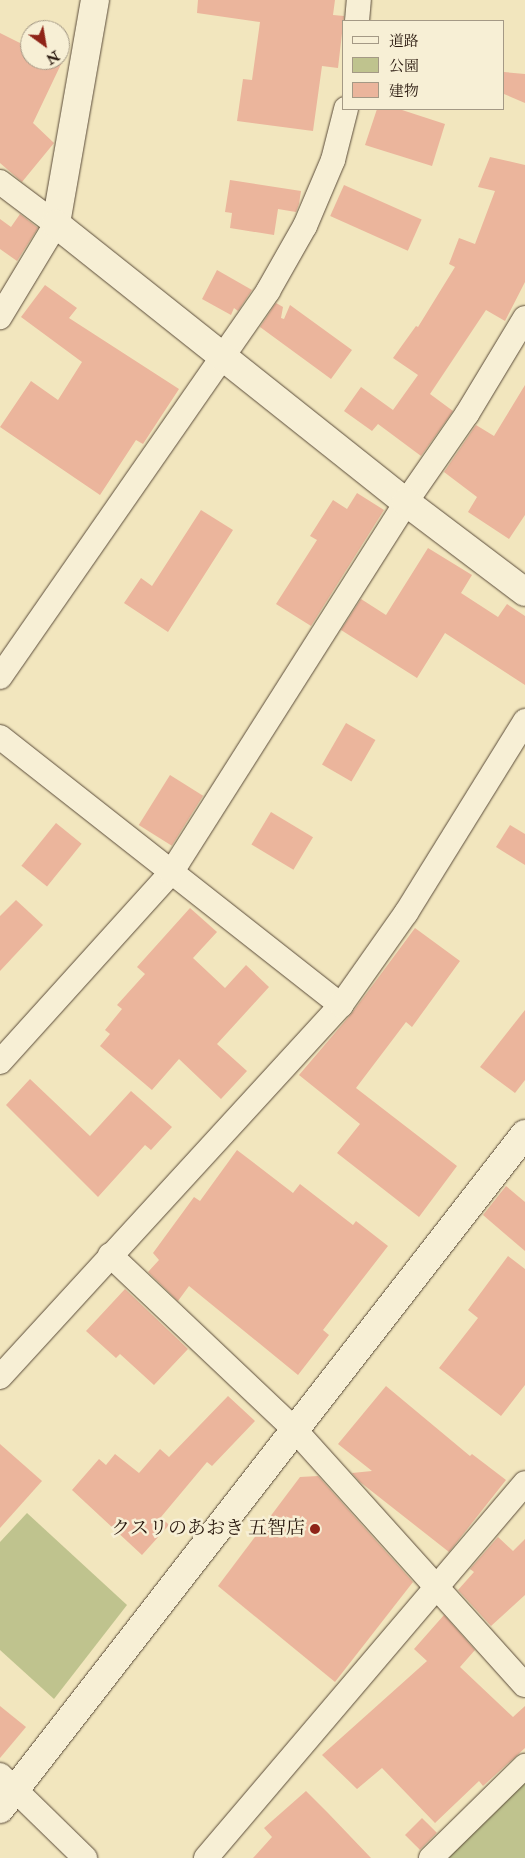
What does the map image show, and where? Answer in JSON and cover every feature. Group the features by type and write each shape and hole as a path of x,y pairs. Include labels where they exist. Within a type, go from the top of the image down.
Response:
{"street":[{"path":"0,317 56,224 95,0"},
{"path":"357,20 359,0"},
{"path":"0,677 221,354 268,291 305,226 333,160 346,110"},
{"path":"0,182 221,354 406,502 525,592"},
{"path":"0,1062 171,873 406,502 467,414 525,318"},
{"path":"0,1377 341,1005 406,912 525,721"},
{"path":"0,737 341,1005"},
{"path":"85,1858 5,1791 295,1430 525,1134"},
{"path":"110,1255 295,1430 525,1684"},
{"path":"206,1858 525,1483"},
{"path":"431,1858 525,1766"}],"green space":[{"path":"27,1513 127,1605 54,1699 0,1650 0,1542"},
{"path":"525,1779 525,1858 446,1858"}],"building":[{"path":"198,0 335,0 333,15 344,16 342,20 338,68 322,66 313,131 237,121 243,79 252,80 260,22 197,13"},
{"path":"0,33 20,43 20,70 58,70 33,123 54,143 22,182 0,163"},
{"path":"505,72 525,74 525,103 505,94"},
{"path":"377,110 402,110 445,124 432,166 365,145"},
{"path":"490,157 525,165 525,282 505,321 486,310 430,394 453,411 421,456 378,424 372,431 344,411 361,387 393,410 418,375 393,358 416,326 418,327 455,267 449,264 459,238 475,244 495,191 478,187"},
{"path":"230,180 301,191 296,212 278,209 274,235 230,228 232,213 225,212"},
{"path":"344,185 422,220 408,251 330,216"},
{"path":"20,214 38,228 17,261 0,249 0,219 11,227"},
{"path":"217,270 252,290 238,311 234,308 231,315 202,299"},
{"path":"45,285 77,308 69,318 179,389 143,444 136,440 100,495 0,427 31,381 58,400 82,362 21,317"},
{"path":"276,303 283,307 281,318 284,319 290,305 352,350 331,379 260,327"},
{"path":"525,385 525,515 509,539 468,512 477,497 444,472 476,425 494,436"},
{"path":"357,493 384,510 311,626 276,604 317,540 310,536 333,500 347,509"},
{"path":"201,510 233,530 168,632 124,603 141,578 152,586"},
{"path":"428,548 472,575 461,593 498,617 507,604 525,616 525,685 445,633 417,678 341,630 361,599 386,615"},
{"path":"346,723 375,740 351,782 322,765"},
{"path":"170,775 203,796 172,846 139,825"},
{"path":"271,812 313,837 293,870 251,845"},
{"path":"56,823 82,844 47,887 21,866"},
{"path":"510,825 525,834 525,865 496,847"},
{"path":"16,900 43,925 0,971 0,916"},
{"path":"190,908 217,932 193,958 225,988 246,965 269,987 217,1044 247,1071 221,1099 179,1059 152,1090 100,1046 110,1034 105,1030 122,1009 117,1005 145,974 137,967"},
{"path":"415,928 460,961 412,1027 406,1022 356,1088 457,1166 419,1217 337,1153 360,1124 299,1075 352,1013"},
{"path":"525,1010 525,1080 515,1093 480,1067"},
{"path":"30,1079 90,1136 131,1091 172,1127 151,1150 145,1145 98,1197 6,1105"},
{"path":"237,1150 293,1193 300,1184 353,1225 356,1221 388,1246 323,1330 329,1335 298,1375 189,1286 178,1301 148,1272 159,1260 153,1253 194,1197 200,1201"},
{"path":"506,1186 525,1202 525,1251 483,1215"},
{"path":"508,1256 525,1269 525,1385 501,1416 439,1368 478,1318 468,1310"},
{"path":"125,1289 188,1349 154,1385 120,1354 116,1358 86,1331"},
{"path":"386,1386 470,1456 472,1454 506,1480 449,1552 360,1482 352,1473 372,1471 338,1444"},
{"path":"228,1396 255,1421 212,1466 207,1462 161,1517 169,1525 142,1555 72,1490 99,1459 106,1465 115,1454 139,1473 160,1449 169,1457"},
{"path":"0,1444 42,1481 0,1528"},
{"name":"クスリのあおき 五智店","path":"318,1476 413,1582 335,1682 218,1586 300,1477"},
{"path":"498,1537 513,1551 525,1539 525,1595 491,1626 458,1590 474,1572 470,1569"},
{"path":"444,1615 475,1650 460,1667 513,1717 525,1706 525,1748 483,1786 479,1781 435,1823 382,1768 357,1789 322,1755 427,1661 414,1649"},
{"path":"0,1706 26,1727 0,1758"},
{"path":"306,1791 371,1858 253,1858 272,1837 264,1828"},
{"path":"422,1818 437,1833 420,1850 405,1835"}],"place":[{"name":"クスリのあおき 五智店","path":"315,1529"}]}
